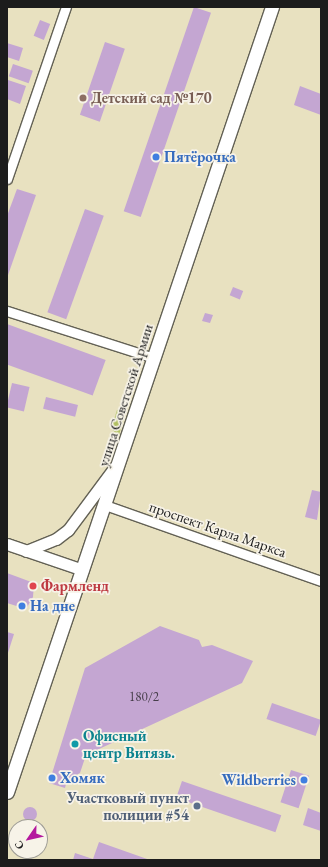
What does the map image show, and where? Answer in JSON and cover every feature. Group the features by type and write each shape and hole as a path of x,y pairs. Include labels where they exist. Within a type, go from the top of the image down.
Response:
{"main road":[{"name":"улица Советской Армии","path":"7,792 120,462 272,7"}],"street":[{"path":"7,179 66,7"},
{"path":"7,311 154,358"},
{"path":"26,551 56,539 68,530 120,462"},
{"name":"проспект Карла Маркса","path":"105,505 321,581"},
{"path":"7,544 83,570"}],"green space":[{"path":"127,407 119,435 111,429 117,410"}],"building":[{"path":"194,7 211,13 141,217 124,211"},
{"path":"40,20 50,24 44,40 34,36"},
{"path":"105,42 125,49 100,122 80,115"},
{"path":"7,43 23,48 19,61 7,57"},
{"path":"13,64 33,71 29,83 9,76"},
{"path":"8,80 26,86 20,104 7,99"},
{"path":"300,86 321,94 321,115 294,105"},
{"path":"17,189 36,195 7,278 7,216"},
{"path":"85,209 104,216 66,319 47,312"},
{"path":"233,287 243,291 240,299 230,295"},
{"path":"205,313 213,315 210,323 202,321"},
{"path":"7,324 106,360 93,396 7,364"},
{"path":"12,383 30,387 24,411 7,408"},
{"path":"46,397 78,405 75,417 43,409"},
{"path":"312,490 321,492 317,520 305,517"},
{"path":"7,573 34,583 33,597 26,609 7,603"},
{"path":"160,626 199,640 202,647 212,645 253,661 242,683 86,755 80,773 67,780 65,788 49,783 85,668"},
{"path":"7,632 14,634 7,656"},
{"path":"272,703 321,720 316,736 266,719"},
{"path":"291,770 309,776 299,808 280,802"},
{"path":"182,781 281,815 275,832 176,798"},
{"path":"30,807 36,811 37,814 35,819 25,819 23,814 25,809"},
{"path":"308,808 321,813 321,831 303,825"},
{"path":"99,842 150,860 73,860 75,853 93,859"}],"place":[{"name":"Детский сад №170","path":"83,98"},
{"name":"Пятёрочка","path":"156,157"},
{"name":"Фармленд","path":"33,586"},
{"name":"На дне","path":"22,606"},
{"name":"Офисный центр Витязь.","path":"75,744"},
{"name":"Хомяк","path":"52,778"},
{"name":"Wildberries","path":"304,780"},
{"name":"Участковый пункт полиции #54","path":"197,806"}]}
